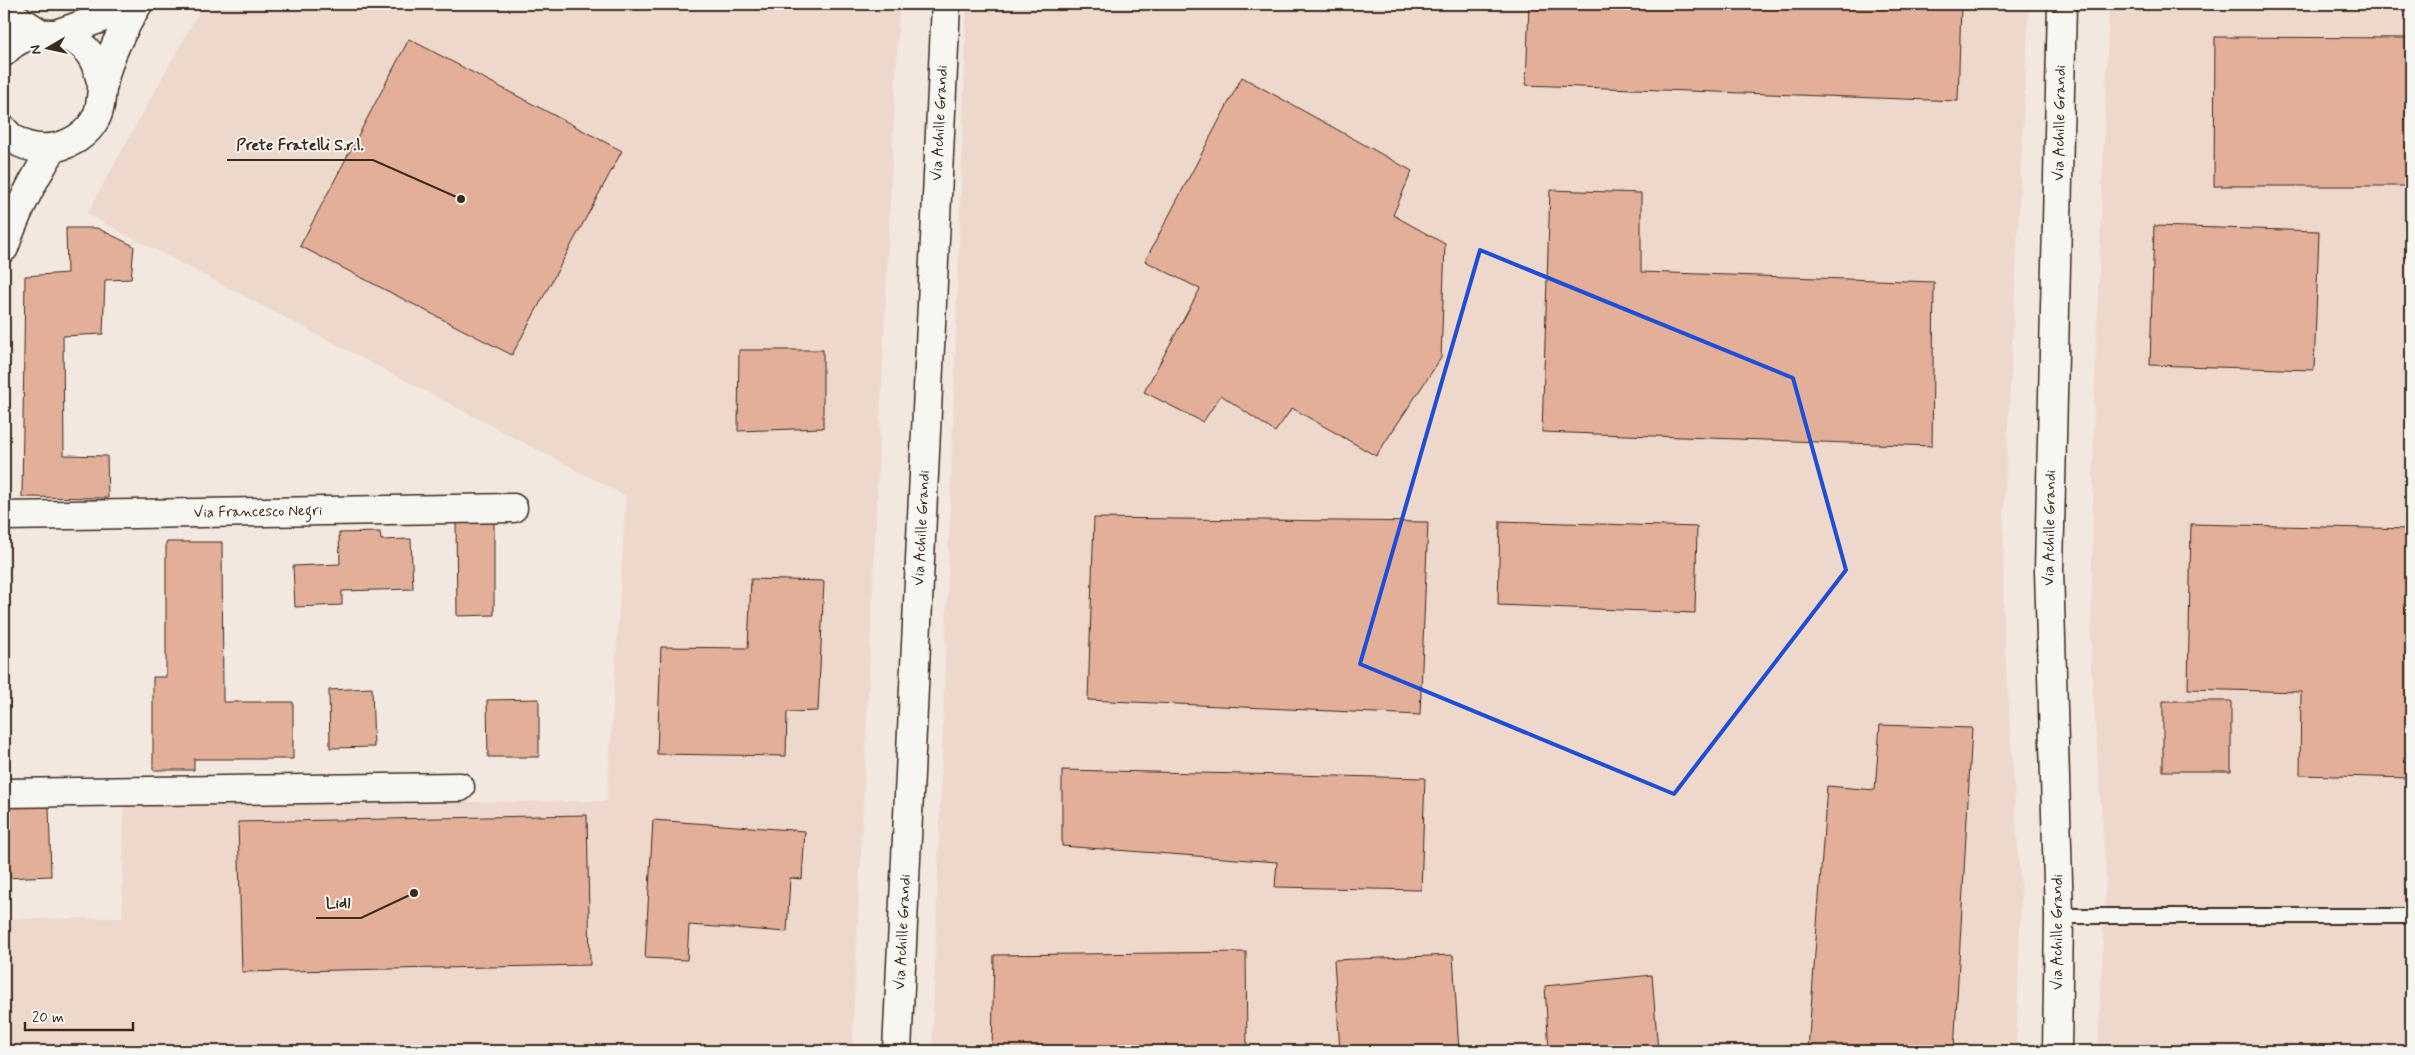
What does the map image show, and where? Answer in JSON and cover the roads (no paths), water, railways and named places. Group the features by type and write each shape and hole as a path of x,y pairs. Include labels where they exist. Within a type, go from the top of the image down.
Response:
{"street":[{"path":"4,52 24,37 48,34 98,19 124,4"},
{"path":"102,85 116,43 138,4"},
{"name":"Via Achille Grandi","path":"898,1051 946,4"},
{"name":"Via Achille Grandi","path":"2057,1051 2059,916 2049,570 2062,4"},
{"path":"4,10 48,34 74,41 89,53 98,68 102,85 102,103 96,119 84,133 70,143 53,148 37,148 21,143 4,130"},
{"path":"4,248 13,222 32,182 53,148"},
{"name":"Via Francesco Negri","path":"4,516 513,508"},
{"path":"4,793 460,787"}],"lane":[{"path":"2059,916 2411,916"}],"place":[{"name":"Prete Fratelli S.r.l.","path":"461,199"},
{"name":"Lidl","path":"414,893"}]}
